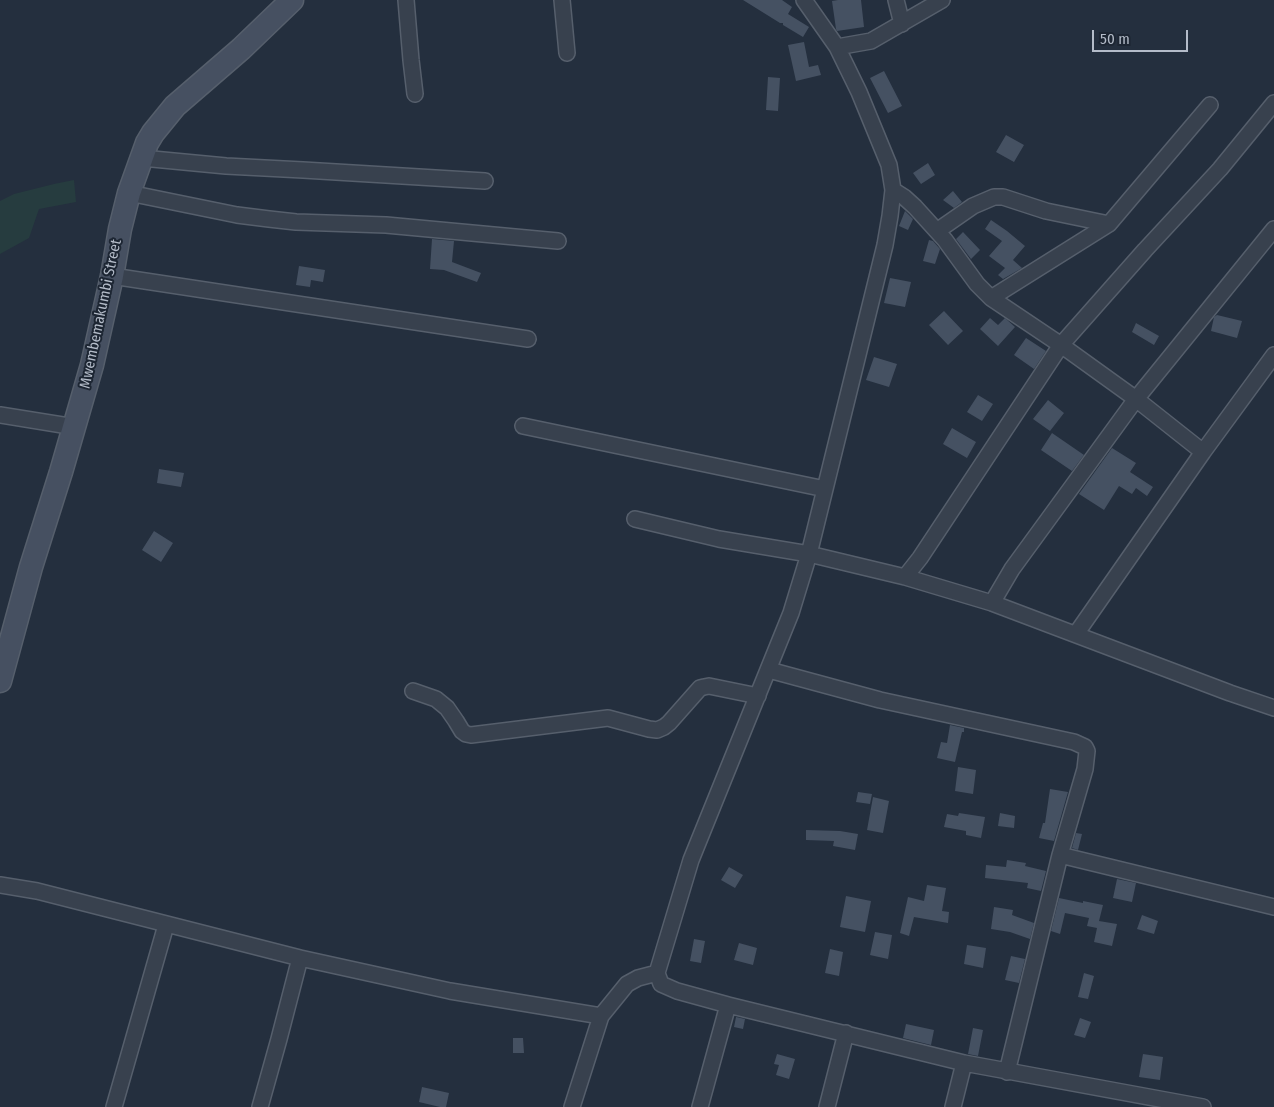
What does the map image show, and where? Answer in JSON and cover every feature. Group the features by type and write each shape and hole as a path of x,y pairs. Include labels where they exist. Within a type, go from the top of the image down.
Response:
{"street":[{"name":"Mwembemakumbi Street","path":"0,681 31,567 75,427 98,340 129,193 148,143 153,133 175,106 241,49 292,0"},
{"path":"406,0 415,94"},
{"path":"562,0 567,53"},
{"path":"804,0 837,47 859,92 889,165 893,190 886,245 809,554 791,613 691,860 657,973 662,984 677,991 964,1063 1203,1107"},
{"path":"896,0 902,24"},
{"path":"837,47 871,42 942,0"},
{"path":"905,577 926,550 1061,345 1220,169 1274,103"},
{"path":"991,298 1109,224 1210,105"},
{"path":"142,158 226,166 485,181"},
{"path":"893,190 916,207 945,240 977,284 991,298 1136,398 1203,452"},
{"path":"129,193 237,215 269,219 296,222 386,225 558,241"},
{"path":"937,231 973,206 994,197 1004,197 1046,210 1109,224"},
{"path":"992,603 1012,569 1136,398 1274,230"},
{"path":"112,276 528,339"},
{"path":"1076,634 1203,452 1274,355"},
{"path":"0,415 75,427"},
{"path":"523,426 825,489"},
{"path":"635,519 719,539 809,554 905,577 992,603 1221,690 1274,708"},
{"path":"769,670 880,700 1074,742 1085,746 1088,751 1007,1072"},
{"path":"413,691 436,700 447,708 462,731 471,735 608,718 657,730 669,723 700,688 710,686 758,696"},
{"path":"1060,856 1274,907"},
{"path":"0,885 37,892 300,958 450,992 601,1016"},
{"path":"114,1107 166,925"},
{"path":"260,1107 280,1039 300,958"},
{"path":"572,1107 601,1016 627,984 638,978 657,973"},
{"path":"700,1107 728,1005"},
{"path":"827,1107 846,1033"},
{"path":"953,1107 964,1063"}],"green space":[{"path":"74,180 76,202 39,209 29,238 0,254 0,201 14,194"}],"building":[{"path":"743,0 782,0 792,7 788,14 809,27 803,37"},
{"path":"861,0 864,27 837,31 832,1"},
{"path":"804,42 809,67 818,65 821,75 796,81 788,45"},
{"path":"884,71 902,106 888,113 870,78"},
{"path":"768,77 780,78 778,111 766,110"},
{"path":"1006,135 1024,145 1014,162 996,152"},
{"path":"928,163 935,175 921,184 913,173"},
{"path":"953,191 962,202 954,208 943,200"},
{"path":"905,211 913,219 908,230 899,226"},
{"path":"991,220 1025,246 1013,260 1022,268 1003,279 998,275 1005,268 989,256 1002,241 985,229"},
{"path":"963,232 980,250 971,259 956,239"},
{"path":"432,239 454,241 452,262 481,273 477,282 444,270 430,269"},
{"path":"929,240 933,241 940,249 935,264 923,261"},
{"path":"299,266 325,270 323,282 311,280 310,287 296,285"},
{"path":"890,278 911,282 905,307 884,303"},
{"path":"944,311 963,331 948,345 929,325"},
{"path":"1217,315 1242,321 1237,338 1211,331 1214,317"},
{"path":"990,318 998,325 1005,318 1015,327 998,346 980,329"},
{"path":"1136,323 1159,336 1154,345 1132,332"},
{"path":"1026,338 1046,351 1034,369 1014,355"},
{"path":"874,357 897,364 889,387 866,380"},
{"path":"978,395 993,404 982,421 967,412"},
{"path":"1048,400 1064,413 1050,431 1033,419"},
{"path":"952,428 976,442 967,458 943,444"},
{"path":"1052,433 1084,455 1072,471 1041,450"},
{"path":"1112,448 1136,463 1130,472 1153,487 1147,496 1136,488 1132,494 1119,486 1104,510 1079,494"},
{"path":"159,469 184,473 181,487 157,483"},
{"path":"154,531 173,543 161,562 142,550"},
{"path":"950,725 964,728 955,762 937,758 941,742 947,743"},
{"path":"958,767 976,770 973,794 955,791"},
{"path":"1050,789 1068,792 1054,841 1039,838 1043,823 1045,823"},
{"path":"858,792 872,794 870,804 856,802"},
{"path":"873,797 889,801 883,833 867,830"},
{"path":"959,813 985,817 981,838 966,835 966,831 944,827 947,814 958,816"},
{"path":"1000,813 1015,816 1014,828 998,826"},
{"path":"806,830 840,831 858,834 855,850 833,846 834,841 806,840"},
{"path":"1076,833 1082,834 1078,850 1072,848"},
{"path":"1007,860 1026,863 1025,866 1046,871 1041,891 1027,888 1028,883 985,878 986,865 1006,867"},
{"path":"729,867 743,875 735,888 721,880"},
{"path":"1117,879 1136,883 1132,902 1113,898"},
{"path":"927,885 946,888 942,911 949,912 948,923 914,917 909,936 900,933 908,897 924,901"},
{"path":"846,896 871,901 865,932 840,927"},
{"path":"1059,898 1103,905 1099,921 1117,924 1112,946 1094,942 1097,928 1087,926 1089,918 1065,913 1060,934 1051,931"},
{"path":"994,907 1013,910 1012,915 1034,923 1030,939 1010,932 991,929"},
{"path":"1142,915 1158,921 1154,934 1137,929"},
{"path":"875,932 892,935 888,959 870,955"},
{"path":"694,939 705,941 701,963 690,961"},
{"path":"739,943 757,948 753,965 734,960"},
{"path":"967,945 986,948 983,968 964,964"},
{"path":"830,949 843,952 839,976 825,973"},
{"path":"1011,956 1025,959 1019,983 1005,980"},
{"path":"1084,973 1094,976 1088,999 1078,997"},
{"path":"736,1017 745,1019 743,1029 734,1027"},
{"path":"1080,1018 1091,1022 1085,1038 1074,1035"},
{"path":"906,1024 934,1030 931,1045 903,1038"},
{"path":"973,1028 983,1030 978,1056 968,1054"},
{"path":"513,1038 523,1038 524,1053 513,1053"},
{"path":"777,1054 795,1059 789,1079 776,1075 779,1065 774,1064"},
{"path":"1143,1054 1163,1057 1160,1080 1139,1077"},
{"path":"422,1087 449,1093 446,1107 419,1102"}]}
